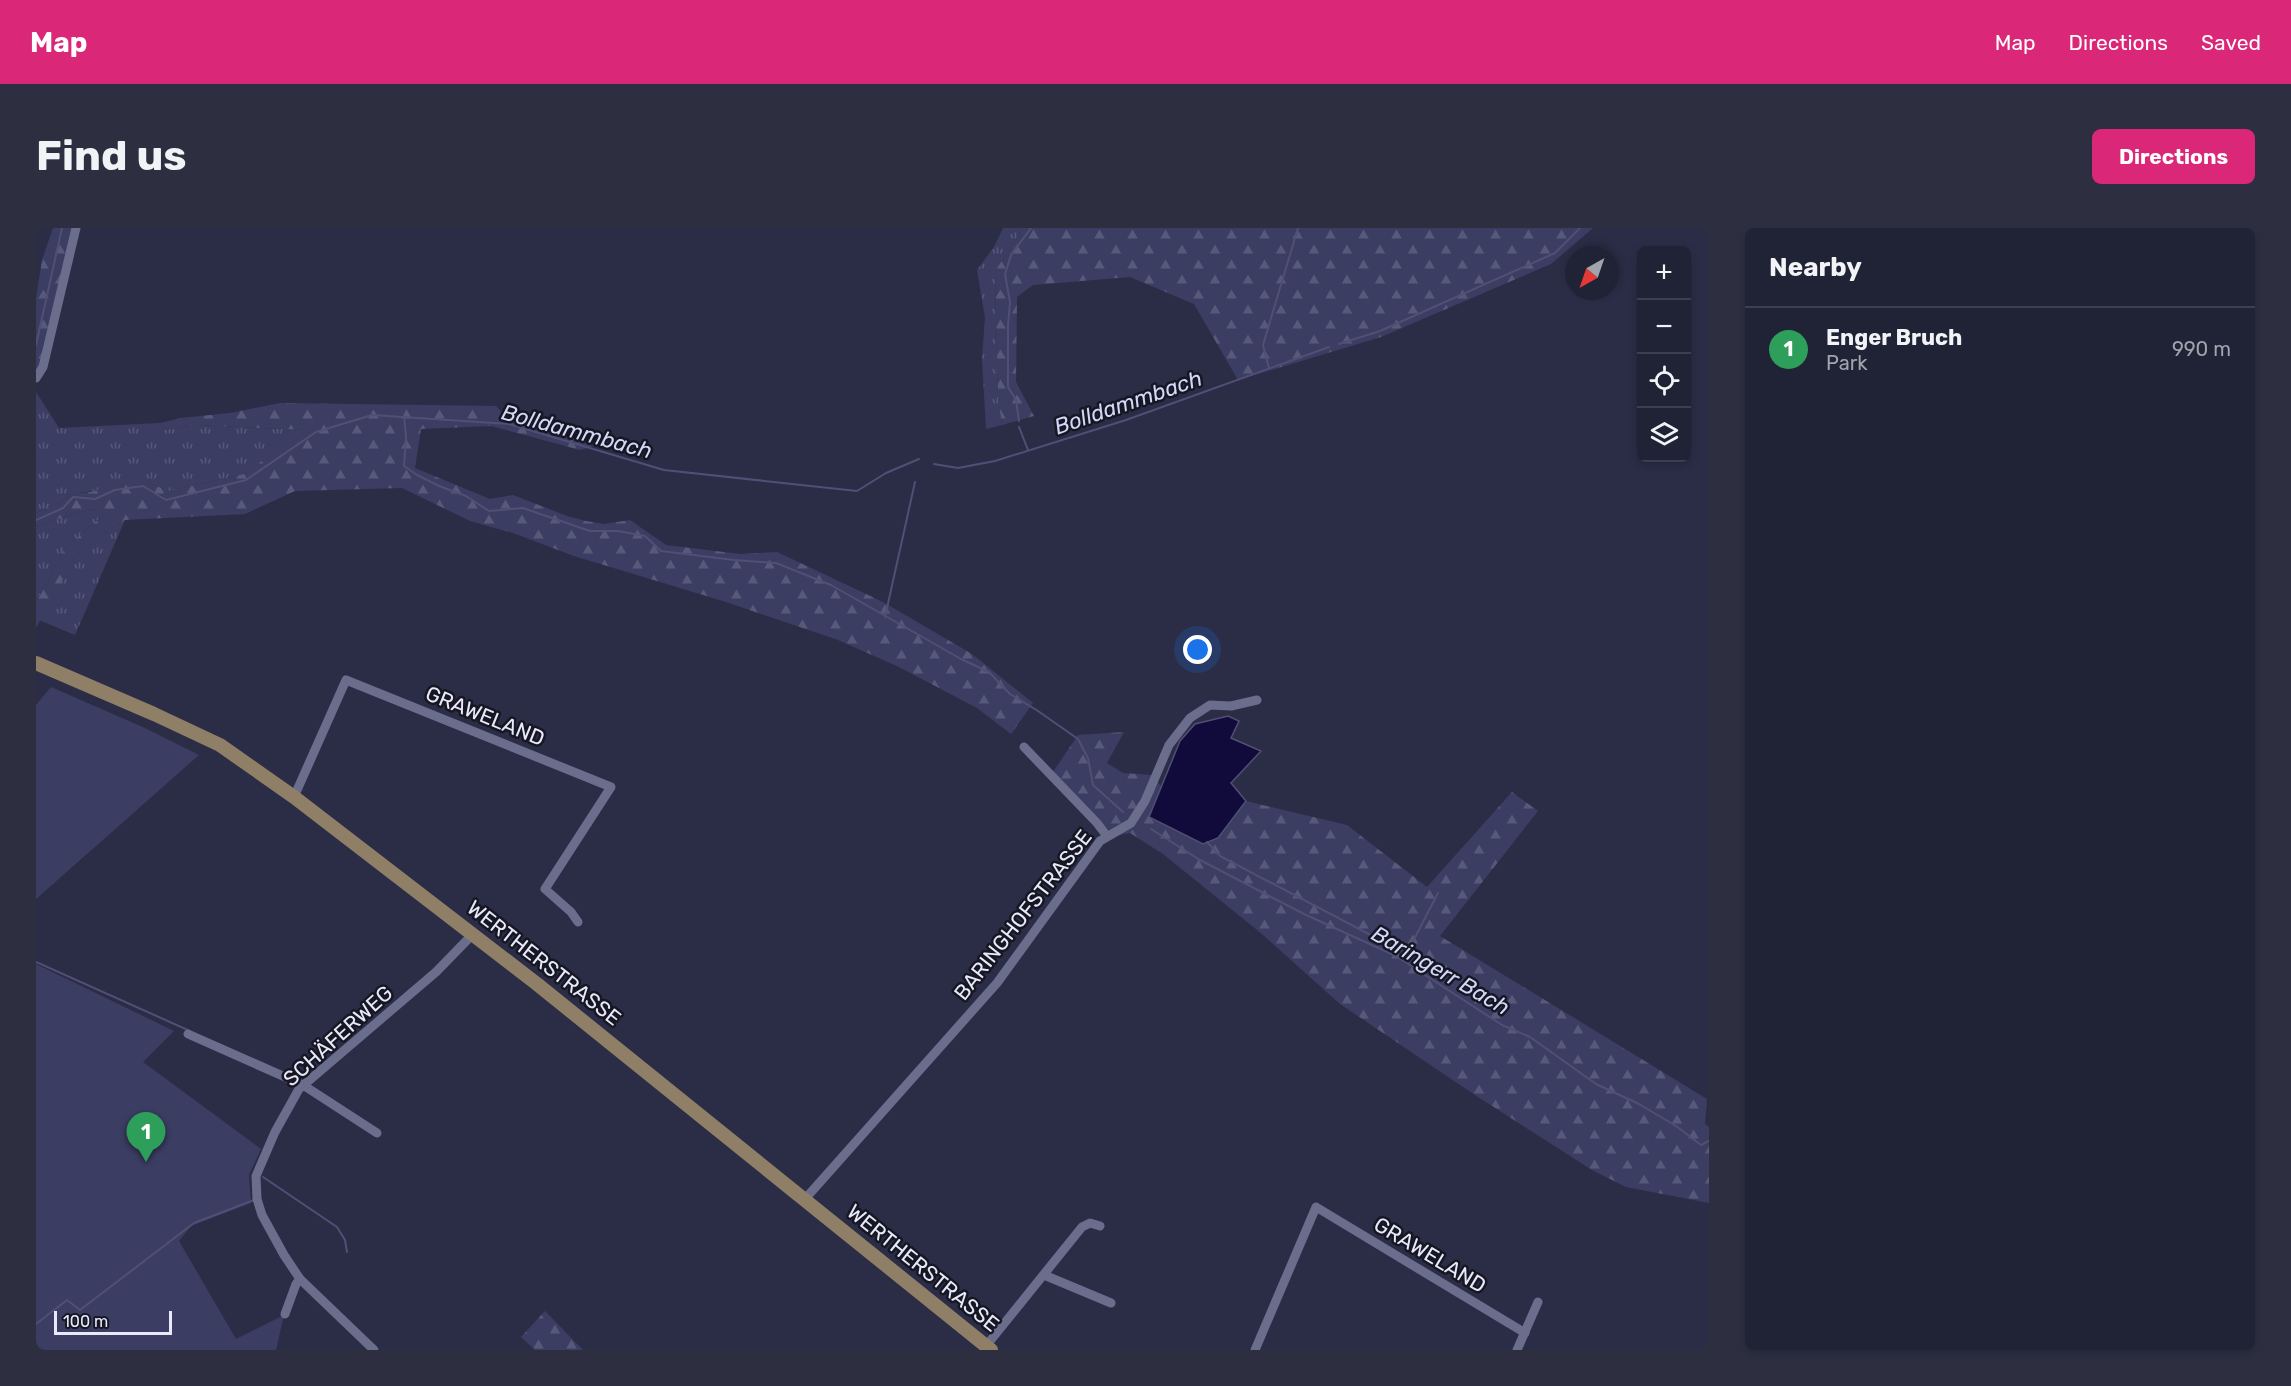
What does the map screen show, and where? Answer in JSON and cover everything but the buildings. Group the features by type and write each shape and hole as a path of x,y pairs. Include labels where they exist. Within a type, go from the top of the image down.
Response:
{"main road":[{"name":"WERTHERSTRASSE","path":"36,663 220,745 294,797 474,934 988,1348"}],"street":[{"path":"36,378 43,367 76,228"},
{"name":"GRAWELAND","path":"294,797 346,680 611,786 545,889 571,912 578,922"},
{"name":"BARINGHOFSTRASSE","path":"805,1199 997,983 1100,841 1131,823 1145,801 1169,746 1190,718 1210,705 1231,706 1257,700"},
{"path":"1024,747 1107,836"},
{"name":"SCHÄFERWEG","path":"374,1350 300,1279 262,1215 255,1188 256,1176 266,1152 303,1085 454,956 474,934"},
{"path":"188,1034 303,1085 377,1133"},
{"name":"GRAWELAND","path":"1255,1350 1316,1208 1525,1333"},
{"path":"988,1348 1082,1227 1090,1223 1100,1226"},
{"path":"1044,1275 1111,1303"},
{"path":"285,1314 300,1279"},
{"path":"1517,1350 1539,1302"}],"green space":[{"path":"53,228 73,228 36,373 36,298 42,260"},
{"path":"1003,228 1021,228 1019,235 995,271 998,398 1002,425 986,429 982,359 985,318 977,270 994,247"},
{"path":"1021,228 1593,228 1572,246 1565,246 1565,252 1551,264 1381,337 1238,380 1194,304 1130,277 1033,285 1017,297 1016,382 1034,416 1002,425 998,398 995,271 1019,235"},
{"path":"36,392 59,428 160,423 164,430 196,425 306,430 244,474 169,491 147,482 79,493 36,513"},
{"path":"280,403 496,406 506,417 594,446 580,450 491,426 421,429 415,468 490,499 513,495 567,516 604,524 630,520 666,545 740,554 777,552 883,602 972,654 1033,703 1011,734 977,708 899,667 838,640 723,601 574,556 513,533 470,521 402,488 295,491 245,514 125,520 74,558 36,628 36,602 65,548 100,518 96,509 36,526 36,513 79,493 130,482 147,482 169,491 244,474 305,430 196,425 164,430 160,423"},
{"path":"97,509 100,518 65,548 36,602 36,526"},
{"path":"125,520 75,635 39,620 74,558"},
{"path":"51,687 145,728 199,755 36,899 36,705"},
{"path":"1124,732 1107,763 1123,773 1152,775 1161,786 1150,817 1176,828 1218,838 1246,801 1347,825 1427,887 1512,792 1538,811 1440,936 1707,1099 1705,1124 1709,1127 1709,1203 1626,1187 1592,1170 1340,1004 1262,934 1163,854 1130,833 1115,836 1053,772 1078,735"},
{"path":"36,964 174,1031 143,1062 261,1149 249,1175 251,1203 191,1226 179,1241 236,1339 284,1315 276,1350 36,1350"},
{"path":"545,1311 583,1350 535,1350 521,1337"}],"shaded area":[{"path":"1228,716 1239,721 1231,738 1261,751 1231,783 1246,801 1218,838 1203,844 1149,817 1180,741 1195,724"}],"waterway":[{"path":"36,345 62,228"},
{"path":"1019,421 1016,400 1008,387 1010,302 1005,274 1011,255 1031,228"},
{"path":"1269,368 1263,345 1298,228"},
{"name":"Bolldammbach","path":"1339,344 1380,331 1555,253 1580,228"},
{"name":"Bolldammbach","path":"934,464 958,468 995,461 1126,420 1329,347"},
{"name":"Bolldammbach","path":"36,520 63,508 73,497 95,499 115,490 143,486 166,500 246,480 316,432 372,415 509,424 664,470 857,491 886,473 919,459"},
{"path":"404,416 406,437 404,466 439,486 466,496 489,511 523,508 590,531 618,531 645,536 661,551 776,563 831,585 961,659 989,672 1010,694 1078,739 1088,758 1093,785 1123,812"},
{"path":"1019,427 1028,450"},
{"name":"Bolldammbach","path":"885,617 915,482"},
{"name":"Baringerr Bach","path":"1151,829 1200,860 1304,914 1396,956 1502,1025 1530,1037 1596,1084 1639,1104 1676,1126 1701,1145 1709,1141"},
{"path":"1207,842 1220,856 1401,951 1409,949 1438,893"},
{"path":"36,962 190,1031"},
{"path":"263,1177 337,1227 345,1240 347,1252"},
{"path":"36,1324 67,1300 80,1310 194,1223 254,1200"}],"place":[{"name":"Enger Bruch","path":"146,1162"}]}
